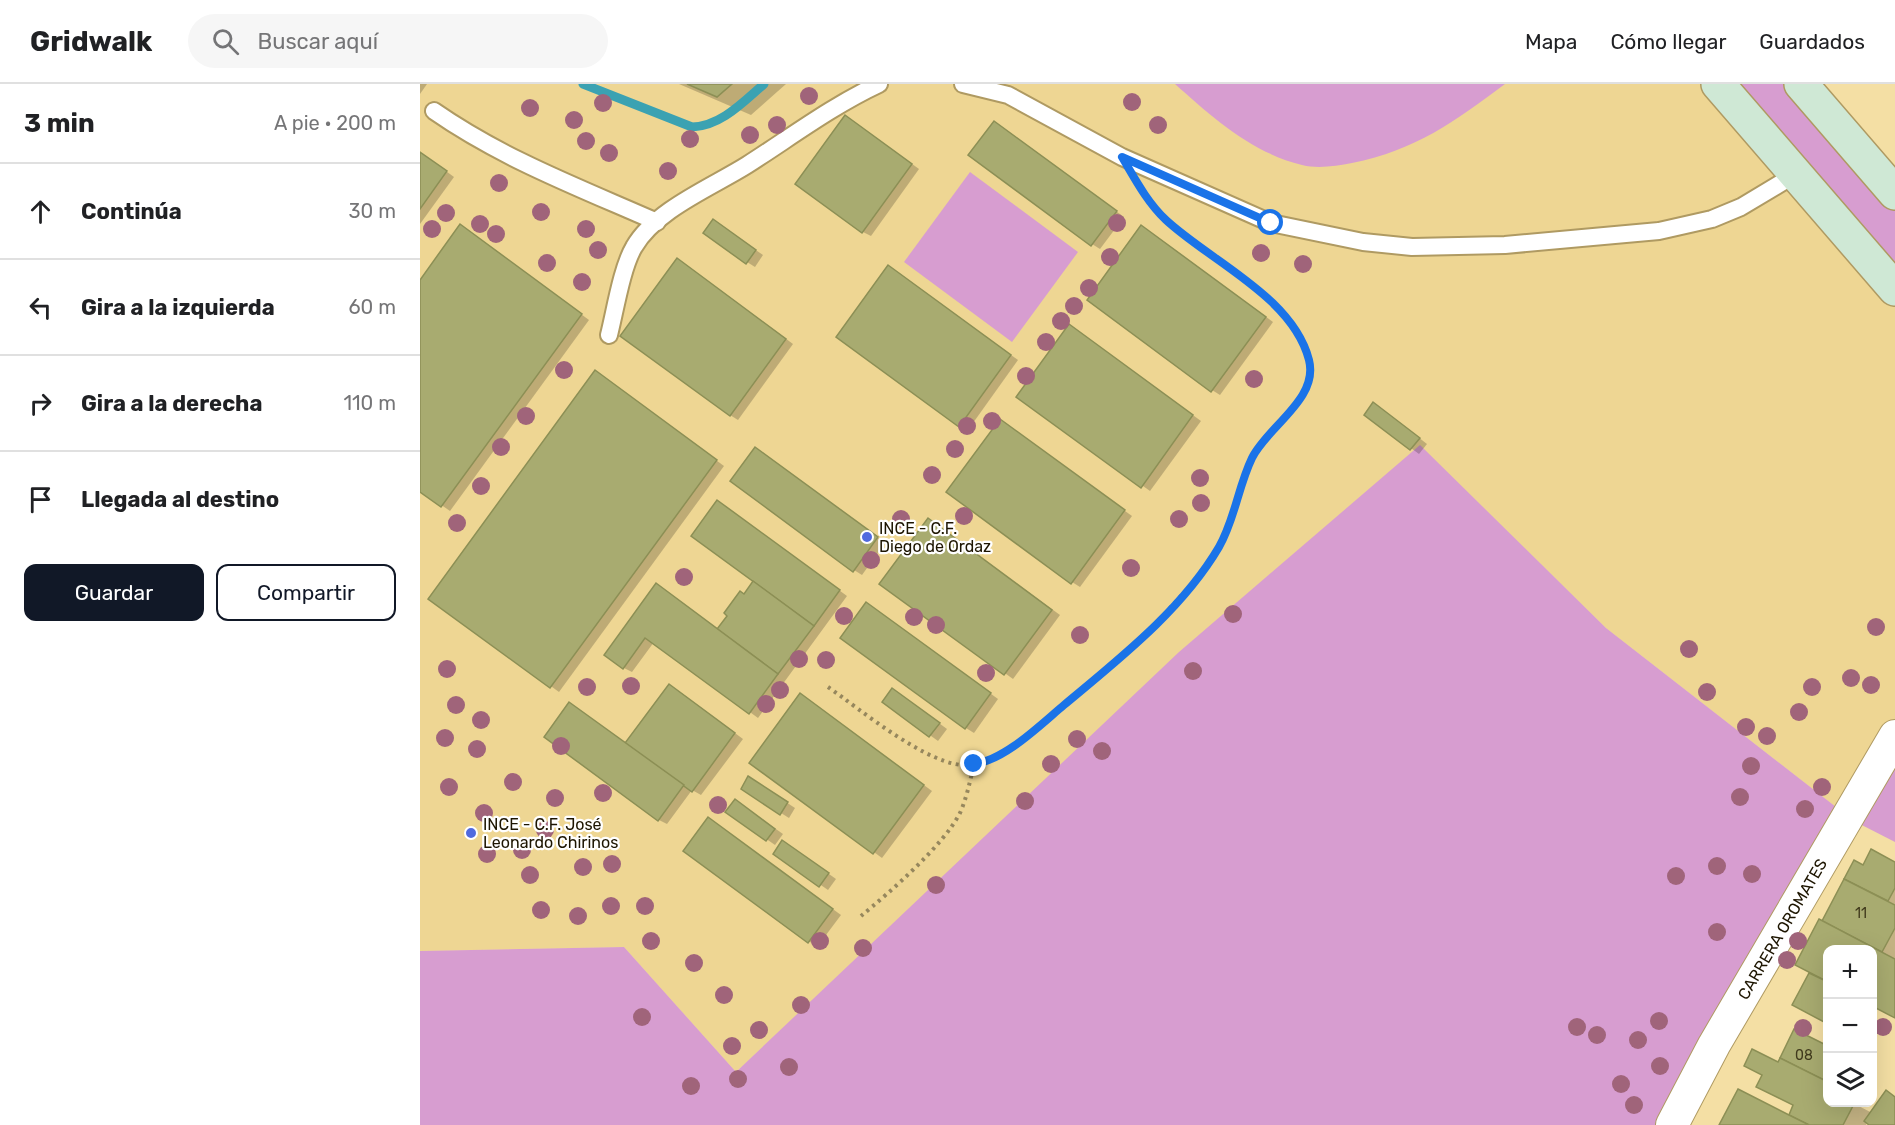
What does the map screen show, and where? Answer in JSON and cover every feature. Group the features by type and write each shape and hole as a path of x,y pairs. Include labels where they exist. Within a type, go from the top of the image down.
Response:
{"street":[{"path":"1719,84 1895,289"},
{"path":"1801,84 1895,193"},
{"name":"CARRERA OROMATES","path":"1672,1125 1713,1045 1895,736"}],"lane":[{"path":"609,335 632,249 643,234 657,222 850,98 879,84"},
{"path":"963,84 1008,95 1122,157 1271,223 1363,243 1412,247 1505,245 1659,231 1712,219 1741,207 1796,174"},
{"path":"434,111 470,136 507,156 657,222"}],"path":[{"path":"828,687 920,750 945,763 985,763 1024,738 1140,640 1184,593 1218,548 1236,512 1252,458 1266,437 1309,386 1310,362 1293,326 1262,295 1166,220 1146,198 1122,157"},
{"path":"861,916 896,886 959,815 968,793 974,764"}],"shaded area":[{"name":"INCE - C.F. Diego de Ordaz","path":"420,84 1713,84 1895,293 1895,729 1845,814 1606,628 1420,446 1028,799 736,1072 624,947 420,951"},
{"path":"1175,84 1505,84 1469,111 1433,133 1396,151 1346,164 1321,167 1302,165 1284,159 1250,143 1218,121"},
{"path":"1718,84 1801,84 1895,193 1895,289"},
{"path":"970,172 1078,252 1012,342 904,262"},
{"path":"1420,445 1606,628 1845,814 1672,1125 420,1125 420,951 624,947 736,1072 1179,652"},
{"path":"1895,742 1895,842 1850,819"}],"building":[{"path":"687,84 732,84 717,97"},
{"path":"845,115 912,164 862,233 795,184"},
{"path":"994,121 1117,211 1091,246 968,155"},
{"path":"420,152 447,171 420,209"},
{"path":"713,219 756,250 746,264 703,233"},
{"path":"460,224 582,314 441,507 420,492 420,280"},
{"path":"1141,225 1266,317 1211,392 1087,300"},
{"path":"677,258 786,339 730,416 620,336"},
{"path":"888,265 1011,355 959,427 836,337"},
{"path":"1069,324 1193,415 1141,488 1016,397"},
{"path":"595,370 717,460 550,688 428,599"},
{"path":"1373,402 1420,438 1410,450 1364,415"},
{"path":"1000,419 1125,510 1071,584 946,492"},
{"path":"755,447 878,537 853,572 730,481"},
{"path":"717,500 840,590 814,626 691,536"},
{"path":"928,518 1052,610 1004,675 879,584"},
{"path":"753,581 814,626 778,674 717,629 727,616 724,613 740,591 744,594"},
{"path":"656,583 778,674 749,714 645,638 623,669 604,655"},
{"path":"866,602 991,693 965,729 840,638"},
{"path":"669,684 735,733 692,792 625,743"},
{"path":"892,688 940,723 929,737 882,702"},
{"path":"800,693 924,785 873,854 749,763"},
{"path":"569,702 684,785 658,821 544,737"},
{"path":"748,776 788,802 780,815 741,789"},
{"path":"735,799 775,829 766,841 725,812"},
{"path":"708,817 833,909 808,943 683,851"},
{"path":"782,840 829,873 819,887 773,854"},
{"path":"1871,849 1895,862 1895,888 1888,901 1844,879 1854,860 1863,865"},
{"path":"1844,879 1895,905 1895,928 1882,952 1877,949 1877,945 1868,945 1822,921"},
{"path":"1819,919 1868,945 1823,945 1823,979 1795,965"},
{"path":"1877,950 1895,959 1895,1018 1877,1009"},
{"path":"1809,973 1823,980 1823,1021 1792,1005"},
{"path":"1794,1029 1823,1044 1823,1080 1780,1058"},
{"path":"1752,1049 1778,1062 1780,1058 1823,1080 1823,1107 1852,1107 1843,1125 1809,1125 1789,1115 1793,1105 1756,1087 1762,1075 1744,1066"},
{"path":"1738,1089 1789,1115 1809,1125 1719,1125"},
{"path":"1886,1090 1895,1097 1895,1125 1869,1125 1864,1121 1874,1107 1877,1107 1877,1103"}],"waterway":[{"path":"583,84 692,127 703,126 722,118 764,84"}],"place":[{"name":"INCE - C.F. Diego de Ordaz","path":"867,537"},
{"name":"INCE - C.F. José Leonardo Chirinos","path":"471,833"}],"route":[{"path":"974,764 985,763 1024,738 1140,640 1184,593 1218,548 1236,512 1252,458 1266,437 1303,396 1309,386 1310,362 1293,326 1262,295 1166,220 1146,198 1122,157 1271,223"}]}
